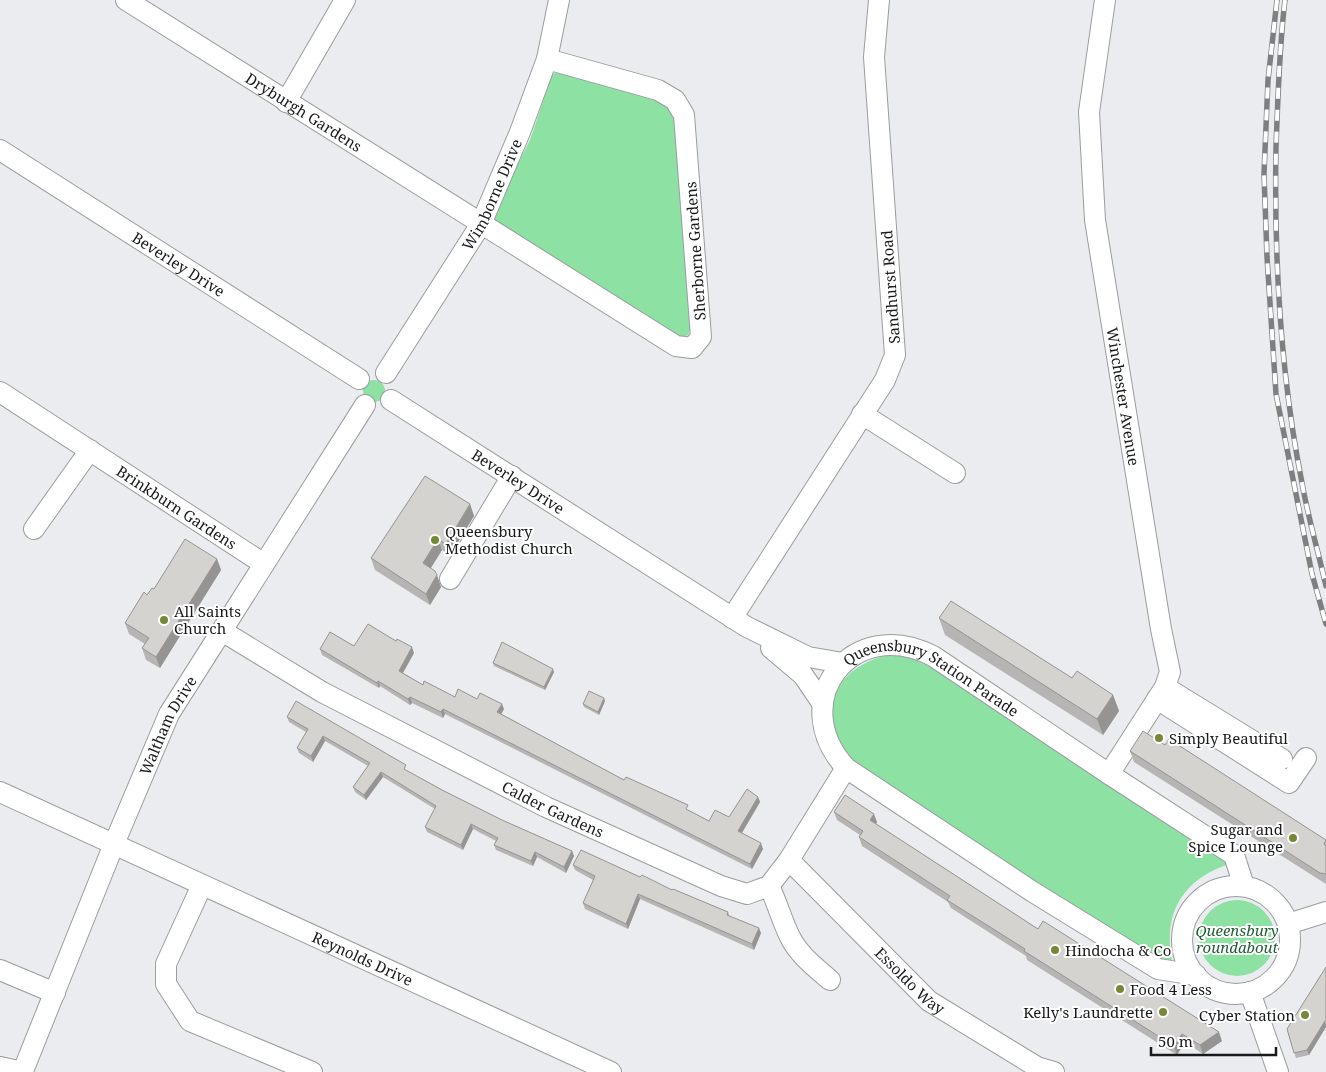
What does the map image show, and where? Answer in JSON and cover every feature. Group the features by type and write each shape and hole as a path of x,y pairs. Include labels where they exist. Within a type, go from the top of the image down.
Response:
{"street":[{"name":"Dryburgh Gardens","path":"126,0 481,224"},
{"path":"286,102 345,0"},
{"name":"Wimborne Drive","path":"386,373 481,224 520,132 547,59 559,0"},
{"name":"Sandhurst Road","path":"739,622 862,414 885,380 895,355 874,57 879,0"},
{"name":"Winchester Avenue","path":"1105,0 1089,112 1095,220 1161,629 1170,672 1161,693 1109,774"},
{"name":"Sherborne Gardens","path":"481,224 676,346 692,348 701,337 684,115 676,100 658,90 547,59"},
{"name":"Beverley Drive","path":"0,150 359,379"},
{"path":"371,371 386,373 394,385 391,400 380,408 366,405 357,394 359,379 371,371"},
{"name":"Brinkburn Gardens","path":"0,392 264,564"},
{"name":"Beverley Drive","path":"391,400 739,622 808,657 843,663"},
{"name":"Waltham Drive","path":"23,1072 114,844 169,714 366,405"},
{"path":"862,414 955,473"},
{"path":"34,529 90,450"},
{"path":"450,579 512,476"},
{"name":"Beverley Drive","path":"739,622 803,675 822,703"},
{"name":"Calder Gardens","path":"222,632 322,692 546,807 721,886 748,894 769,886"},
{"name":"Queensbury Station Parade","path":"1196,975 1158,969 1033,892 846,768 834,756 822,726 822,703 831,680 843,663 859,652 877,645 896,644 916,647 933,656 1234,855 1244,886"},
{"path":"1161,693 1289,782 1306,758"},
{"path":"1161,693 1282,759"},
{"path":"830,980 802,956 790,937 779,905 769,886 789,860 846,768"},
{"name":"Reynolds Drive","path":"0,792 611,1072"},
{"name":"Essoldo Way","path":"789,860 929,1001 1037,1067 1054,1072"},
{"path":"202,885 166,964 166,984 190,1021 312,1072"},
{"path":"1225,886 1244,886 1259,890 1272,898 1282,910 1288,924 1291,941 1288,958 1279,974 1266,985 1250,992 1235,994 1220,991 1207,985 1196,975 1186,959 1182,941 1185,922 1194,906 1208,893 1225,886"},
{"path":"1288,924 1326,912"},
{"path":"0,970 55,993"},
{"path":"1250,992 1278,1072"},
{"path":"0,1067 23,1072"}],"green space":[{"path":"561,69 668,102 675,114 693,325 688,335 678,339 500,229 494,218 495,209 530,140 552,75"},
{"path":"374,380 382,383 385,391 382,399 374,402 366,399 363,391 366,383"},
{"path":"889,655 908,657 925,664 1230,855 1229,864 1199,879 1180,900 1170,928 1172,961 1162,966 853,766 840,749 833,731 831,714 834,698 841,684 853,671 869,661"},
{"name":"Queensbury roundabout","path":"1237,900 1251,903 1264,911 1272,924 1275,938 1272,952 1264,965 1251,973 1237,976 1223,973 1210,965 1202,952 1199,938 1202,924 1210,911 1223,903"}],"building":[{"name":"Queensbury Methodist Church","path":"425,476 470,504 446,544 438,539 423,563 435,571 437,575 426,594 371,558"},
{"name":"All Saints Church","path":"185,539 217,559 156,657 142,648 149,638 125,623 144,592 147,595 152,588 154,589"},
{"path":"951,601 1072,678 1077,671 1113,695 1097,719 939,618"},
{"path":"368,624 396,641 397,639 412,647 399,671 423,685 424,681 455,697 458,689 477,699 480,693 502,704 497,712 624,780 626,777 688,805 686,809 709,821 715,810 729,817 747,789 758,797 738,831 761,843 750,864 443,709 441,712 410,697 408,699 320,649 330,632 354,646"},
{"path":"502,642 553,669 544,687 493,663"},
{"path":"589,691 604,698 598,712 583,704"},
{"path":"296,701 406,765 404,769 444,791 502,820 572,851 564,867 535,852 531,861 494,845 498,838 471,824 461,845 425,827 436,806 381,772 364,795 353,787 370,763 323,736 311,756 297,748 308,729 287,717"},
{"path":"1143,731 1165,745 1169,739 1326,840 1324,844 1326,846 1326,874 1320,873 1130,751"},
{"path":"845,795 874,814 870,820 1038,929 1043,921 1219,1032 1200,1045 1182,1034 1174,1046 1024,951 1025,949 947,900 950,896 859,837 863,831 834,812"},
{"path":"581,850 640,877 642,875 672,890 728,912 727,915 759,928 752,944 638,894 626,924 583,903 595,876 573,865"},
{"path":"1326,967 1326,1021 1307,1050 1294,1053 1287,1029"}],"railway":[{"path":"1277,0 1268,80 1264,174 1267,257 1276,394 1312,574 1326,624"},
{"path":"1285,0 1280,55 1276,147 1276,231 1280,315 1294,441 1307,509 1326,586"}],"place":[{"name":"Queensbury Methodist Church","path":"435,540"},
{"name":"All Saints Church","path":"164,620"},
{"name":"Simply Beautiful","path":"1159,738"},
{"name":"Sugar and Spice Lounge","path":"1293,838"},
{"name":"Hindocha & Co","path":"1055,950"},
{"name":"Food 4 Less","path":"1120,989"},
{"name":"Kelly's Laundrette","path":"1163,1012"},
{"name":"Cyber Station","path":"1305,1015"}]}
